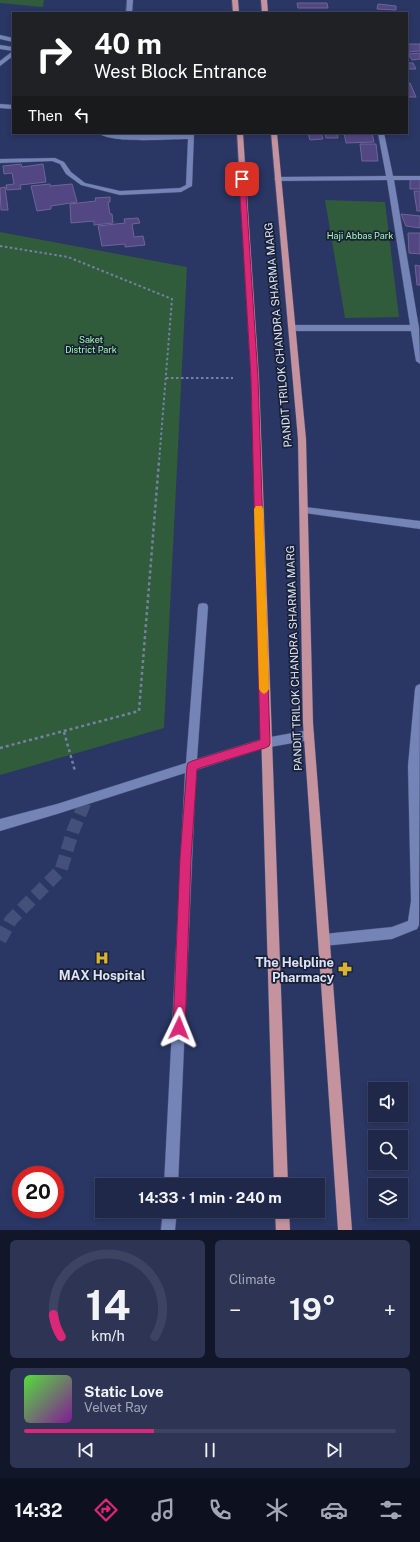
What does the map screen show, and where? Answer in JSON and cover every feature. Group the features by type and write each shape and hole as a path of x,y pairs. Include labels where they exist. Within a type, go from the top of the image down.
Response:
{"main road":[{"path":"236,0 236,12"},
{"path":"264,0 265,12"},
{"path":"240,134 255,378 265,743 281,1178"},
{"name":"PANDIT TRILOK CHANDRA SHARMA MARG","path":"274,134 302,439 309,735 346,1230"},
{"path":"282,1218 282,1230"}],"street":[{"path":"129,12 130,0"},
{"path":"0,37 12,40"},
{"path":"0,47 12,49"},
{"path":"0,64 12,54"},
{"path":"0,106 12,106"},
{"path":"0,161 53,159 62,163 68,173 83,184 120,193 181,190 189,186 192,163 191,135 123,136 104,134"},
{"path":"381,134 420,361"},
{"path":"277,179 420,178"},
{"path":"293,328 415,328"},
{"path":"304,510 420,525"},
{"path":"171,1178 186,858 204,607"},
{"path":"324,940 392,933 413,925 417,901 414,766 420,689"},
{"path":"0,825 57,809 265,743 309,735"},
{"path":"168,1230 169,1218"}],"path":[{"path":"0,246 68,257 172,299 139,711 0,748"},
{"path":"166,378 255,378"},
{"path":"64,732 75,771"}],"green space":[{"path":"0,0 44,0 43,7 0,3"},
{"name":"Haji Abbas Park","path":"325,200 385,202 399,317 345,318"},
{"name":"Saket District Park","path":"0,232 187,267 164,728 0,775"}],"building":[{"path":"297,3 327,3 328,8 298,8"},
{"path":"378,4 396,6 396,10 377,9"},
{"path":"408,44 420,44 420,51 408,52"},
{"path":"420,53 420,59 412,60 408,54"},
{"path":"408,63 413,63 416,69 408,69"},
{"path":"408,83 410,83 416,97 408,97"},
{"path":"308,134 321,134 323,139 310,140"},
{"path":"325,134 337,134 338,138 326,138"},
{"path":"344,134 372,134 374,142 346,143"},
{"path":"360,144 376,144 378,161 362,161"},
{"path":"21,164 22,167 43,164 46,182 20,185 21,189 7,190 6,185 14,184 12,173 4,174 3,166"},
{"path":"410,180 420,180 420,189 410,189"},
{"path":"50,184 50,186 72,184 77,202 51,206 51,209 37,211 31,186"},
{"path":"5,187 8,210 1,210 0,188"},
{"path":"414,191 420,191 420,211 417,211"},
{"path":"110,197 110,202 108,202 113,223 94,225 94,221 71,223 70,204 96,201 95,198"},
{"path":"401,214 420,216 420,228 406,226"},
{"path":"138,218 140,223 132,224 134,237 143,236 145,245 125,247 125,244 102,246 98,226 125,223 124,219"},
{"path":"408,233 420,233 420,254 409,253"},
{"path":"415,265 420,266 420,285 417,285"}],"tunnel":[{"path":"0,940 11,920 61,870 73,831 86,800"}],"slow traffic":[{"path":"259,509 264,689"}],"place":[{"name":"MAX Hospital","path":"102,958"},
{"name":"The Helpline Pharmacy","path":"345,969"}],"route":[{"path":"179,1028 186,858 192,766 265,743 255,378 242,179"}]}
